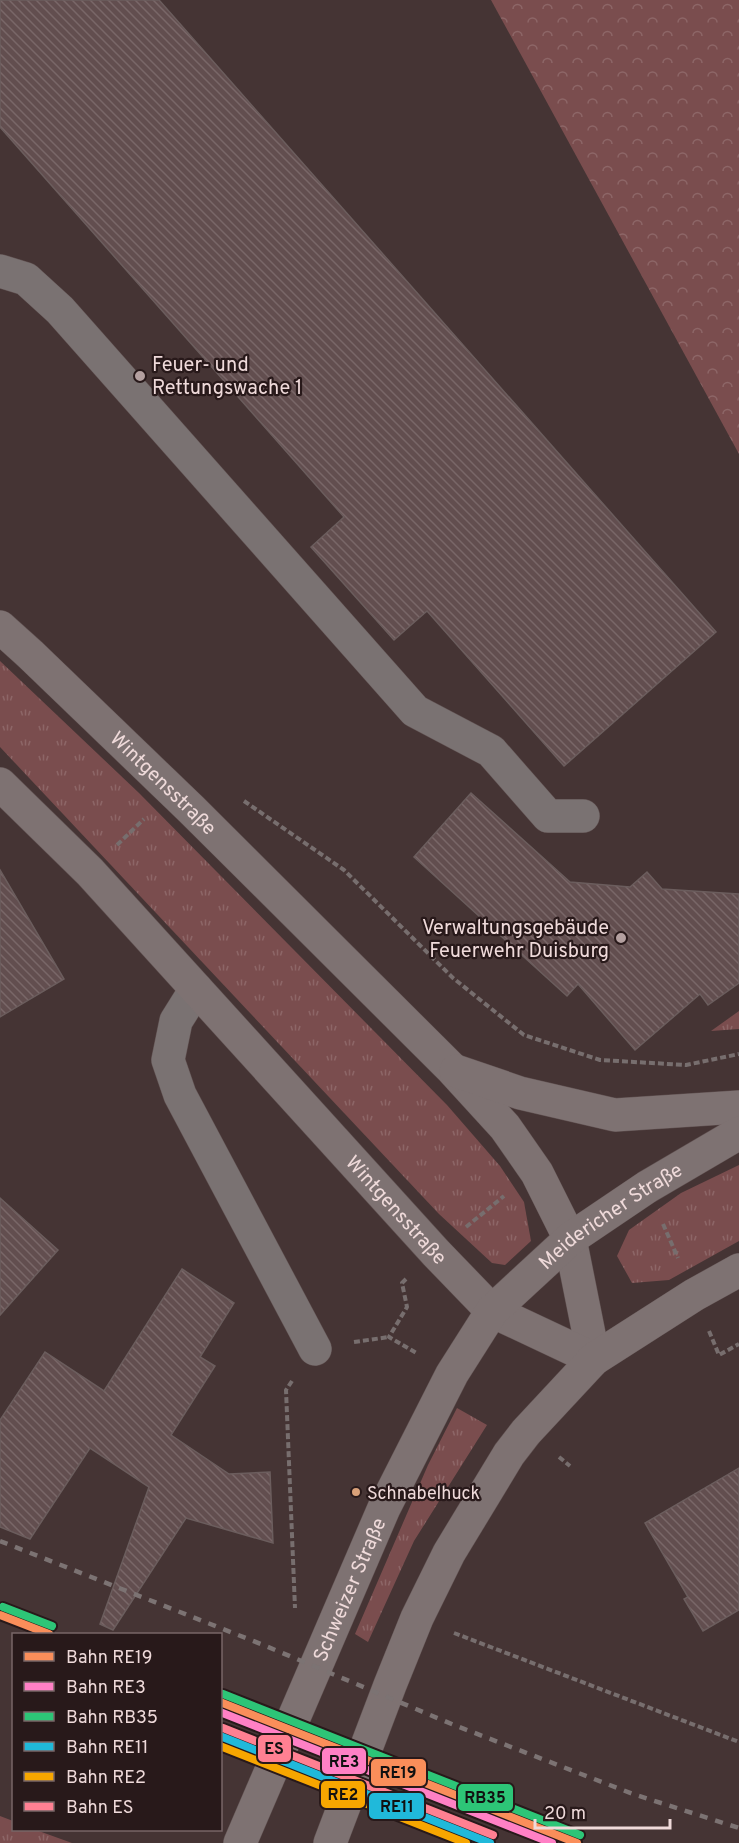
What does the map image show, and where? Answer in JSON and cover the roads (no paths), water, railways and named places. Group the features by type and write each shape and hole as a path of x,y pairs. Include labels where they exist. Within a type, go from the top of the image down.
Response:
{"main road":[{"name":"Wintgensstraße","path":"0,627 191,809 452,1069 505,1127 537,1173 570,1239 594,1359"},
{"name":"Wintgensstraße","path":"0,784 90,872 428,1244 492,1311 594,1359"},
{"name":"Wintgensstraße","path":"452,1069 520,1094 615,1115 739,1107"},
{"name":"Meidericher Straße","path":"492,1311 570,1239 647,1187 739,1133"},
{"path":"330,1843 417,1618 449,1553 509,1454 526,1432 594,1359 694,1295 739,1270"},
{"name":"Schweizer Straße","path":"240,1843 384,1508 452,1374 492,1311"}],"lane":[{"path":"0,271 26,279 60,310 415,711 491,751 548,816 583,816"},
{"path":"196,990 176,1021 168,1060 180,1095 315,1349"}],"railway":[{"path":"0,1541 261,1644 454,1725 633,1794 739,1828"}],"rail line":[{"name":"RB35","path":"3,1607 52,1626"},
{"name":"RE19","path":"0,1615 46,1633"},
{"name":"RB35","path":"223,1694 580,1835"},
{"name":"RE19","path":"222,1703 577,1843"},
{"name":"RE3","path":"222,1713 552,1843"},
{"name":"ES","path":"223,1728 493,1835"},
{"name":"RE11","path":"222,1737 490,1843"},
{"name":"RE2","path":"222,1747 466,1843"}],"place":[{"name":"Feuer- und Rettungswache 1","path":"140,376"},
{"name":"Verwaltungsgebäude Feuerwehr Duisburg","path":"621,938"},
{"name":"Schnabelhuck","path":"356,1492"}]}
